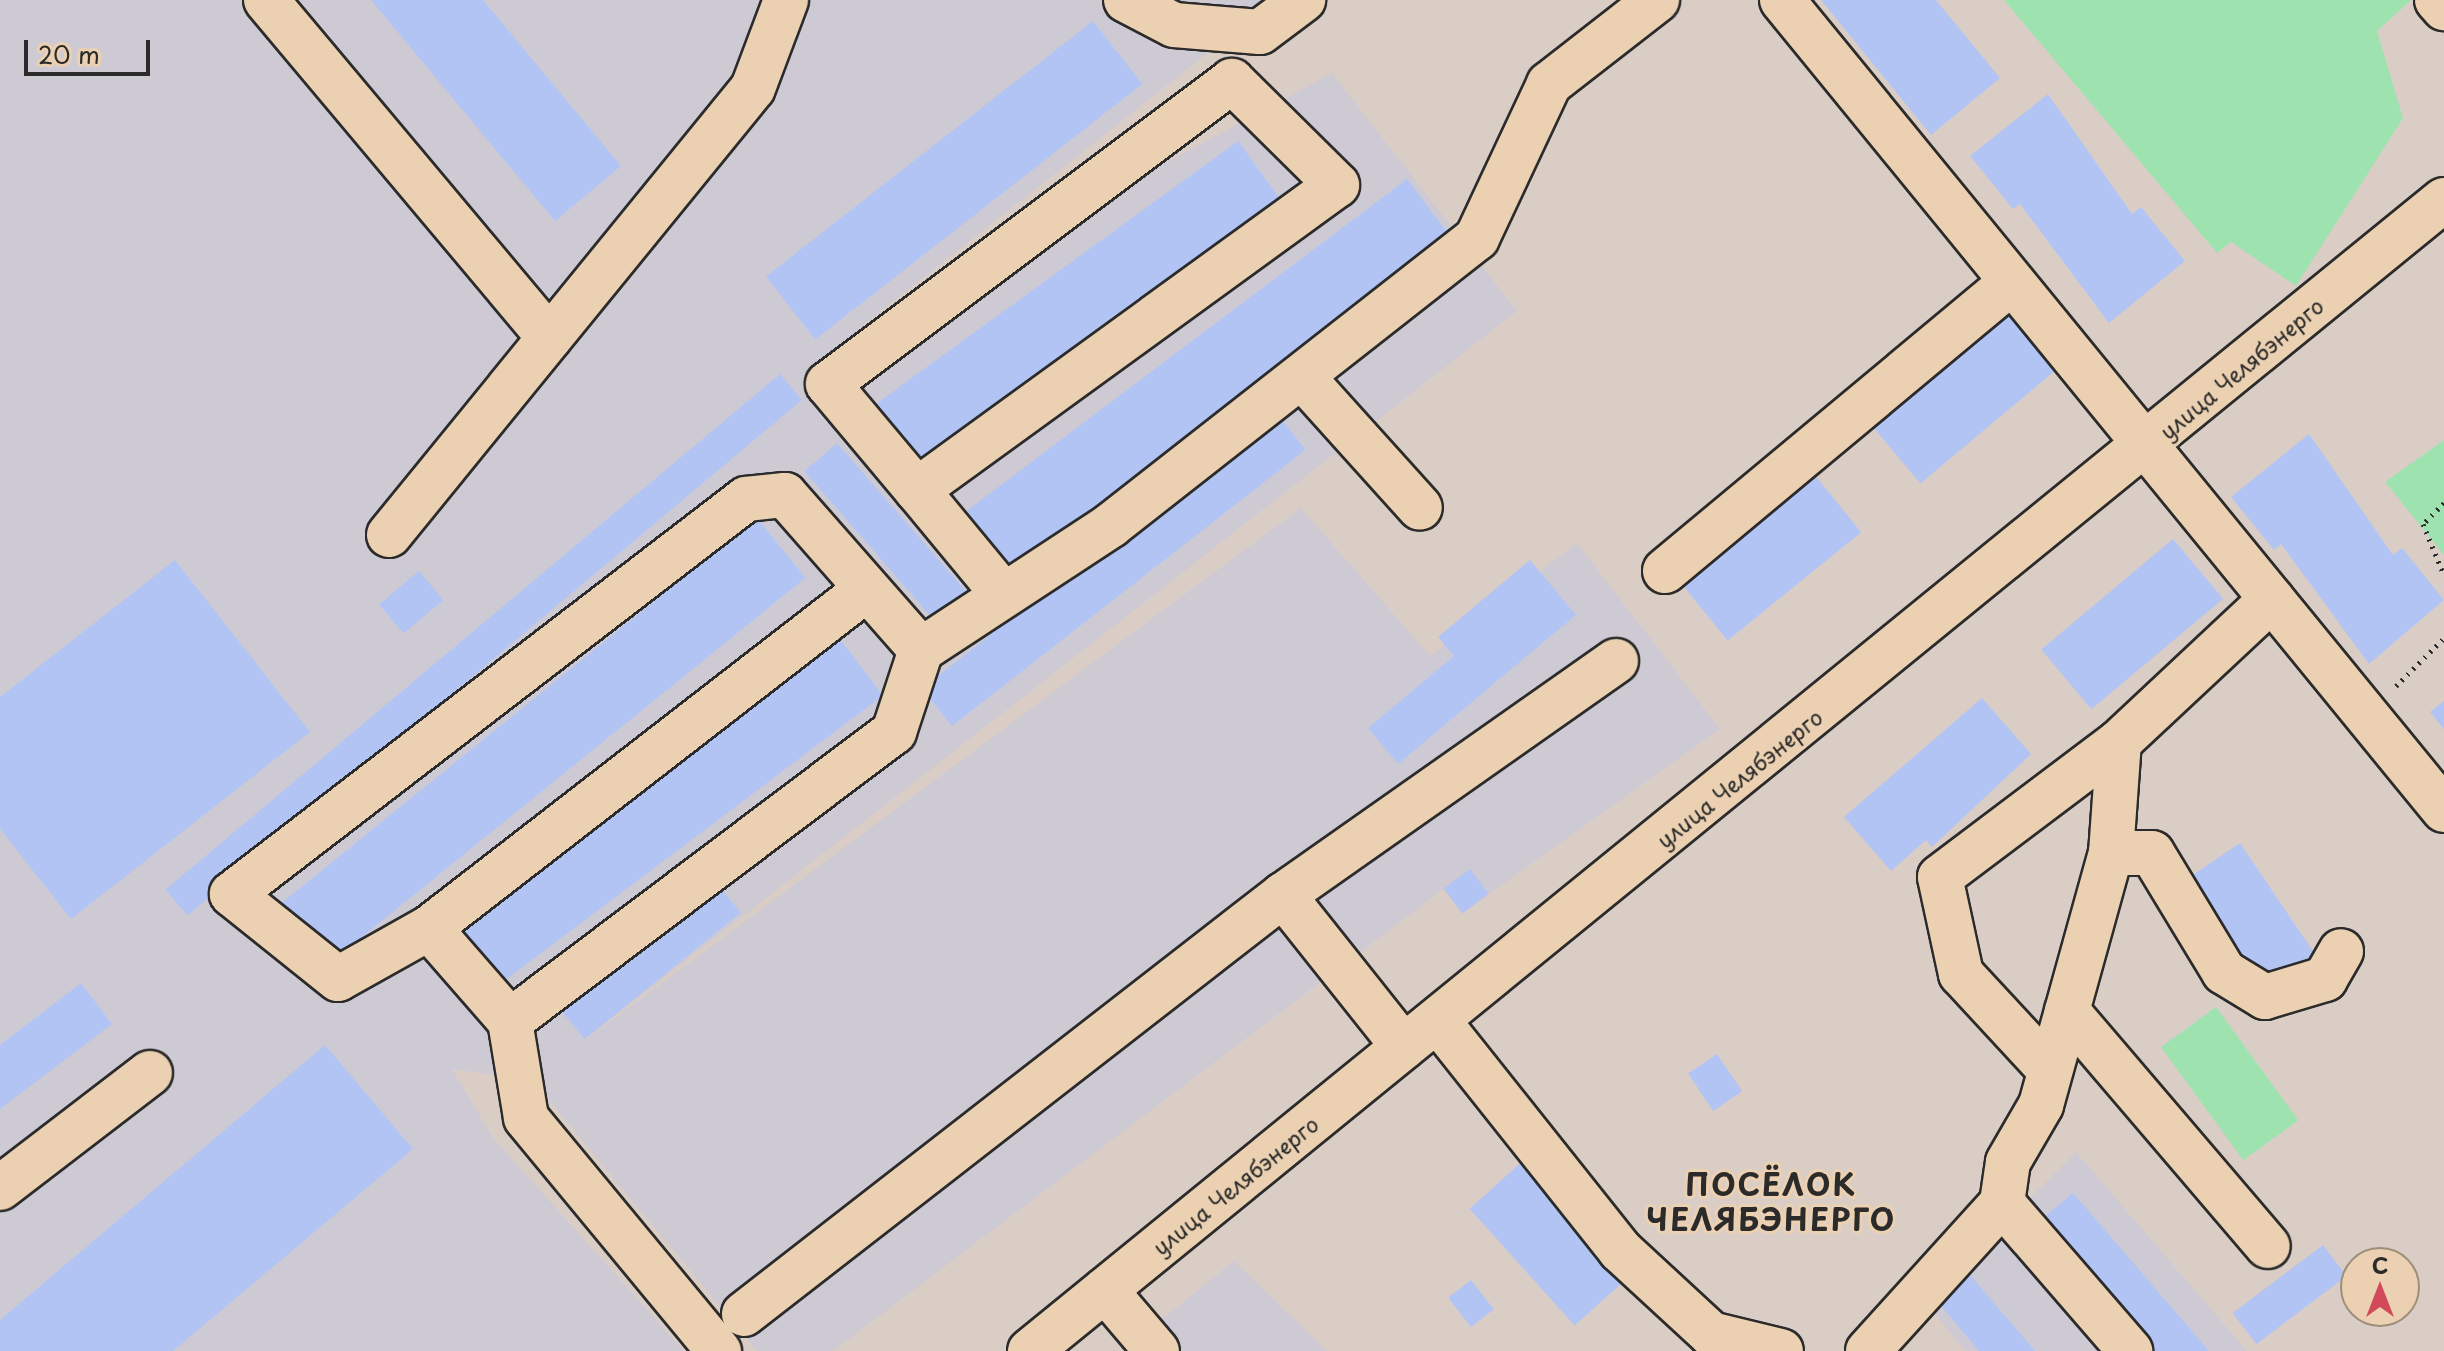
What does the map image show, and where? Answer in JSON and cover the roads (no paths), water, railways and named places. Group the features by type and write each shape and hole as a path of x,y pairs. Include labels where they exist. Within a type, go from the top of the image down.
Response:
{"street":[{"path":"266,0 550,338"},
{"path":"389,535 753,88 786,0"},
{"path":"1126,0 1174,25 1260,32 1303,0"},
{"path":"510,1021 894,732 921,650 1004,595 1304,379 1477,238 1549,84 1657,0"},
{"path":"1782,0 2444,810"},
{"path":"2437,0 2444,8"},
{"path":"917,490 1337,185 1232,81 828,384 1004,595"},
{"name":"улица Челябэнерго","path":"1030,1351 2148,446 2444,200"},
{"path":"1665,571 2011,283"},
{"path":"1304,379 1420,508"},
{"path":"863,592 429,928 338,979 232,894 746,499 785,495 863,592 921,650"},
{"path":"2050,1070 1961,974 1940,877 2119,742 2272,599"},
{"path":"744,1314 1283,895 1616,661"},
{"path":"1868,1351 2002,1203 2008,1162 2041,1105 2111,853 2119,742"},
{"path":"2111,853 2152,853 2224,972 2265,997 2325,979 2341,951"},
{"path":"1283,895 1404,1047"},
{"path":"429,928 510,1021 526,1118 719,1351"},
{"path":"2067,1011 2268,1246"},
{"path":"1438,1021 1620,1250 1706,1343 1781,1351"},
{"path":"0,1188 150,1073"},
{"path":"2002,1203 2130,1351"},
{"path":"1105,1290 1157,1351"}],"district":[{"name":"ПОСЁЛОК ЧЕЛЯБЭНЕРГО","path":"1771,1201"}]}
